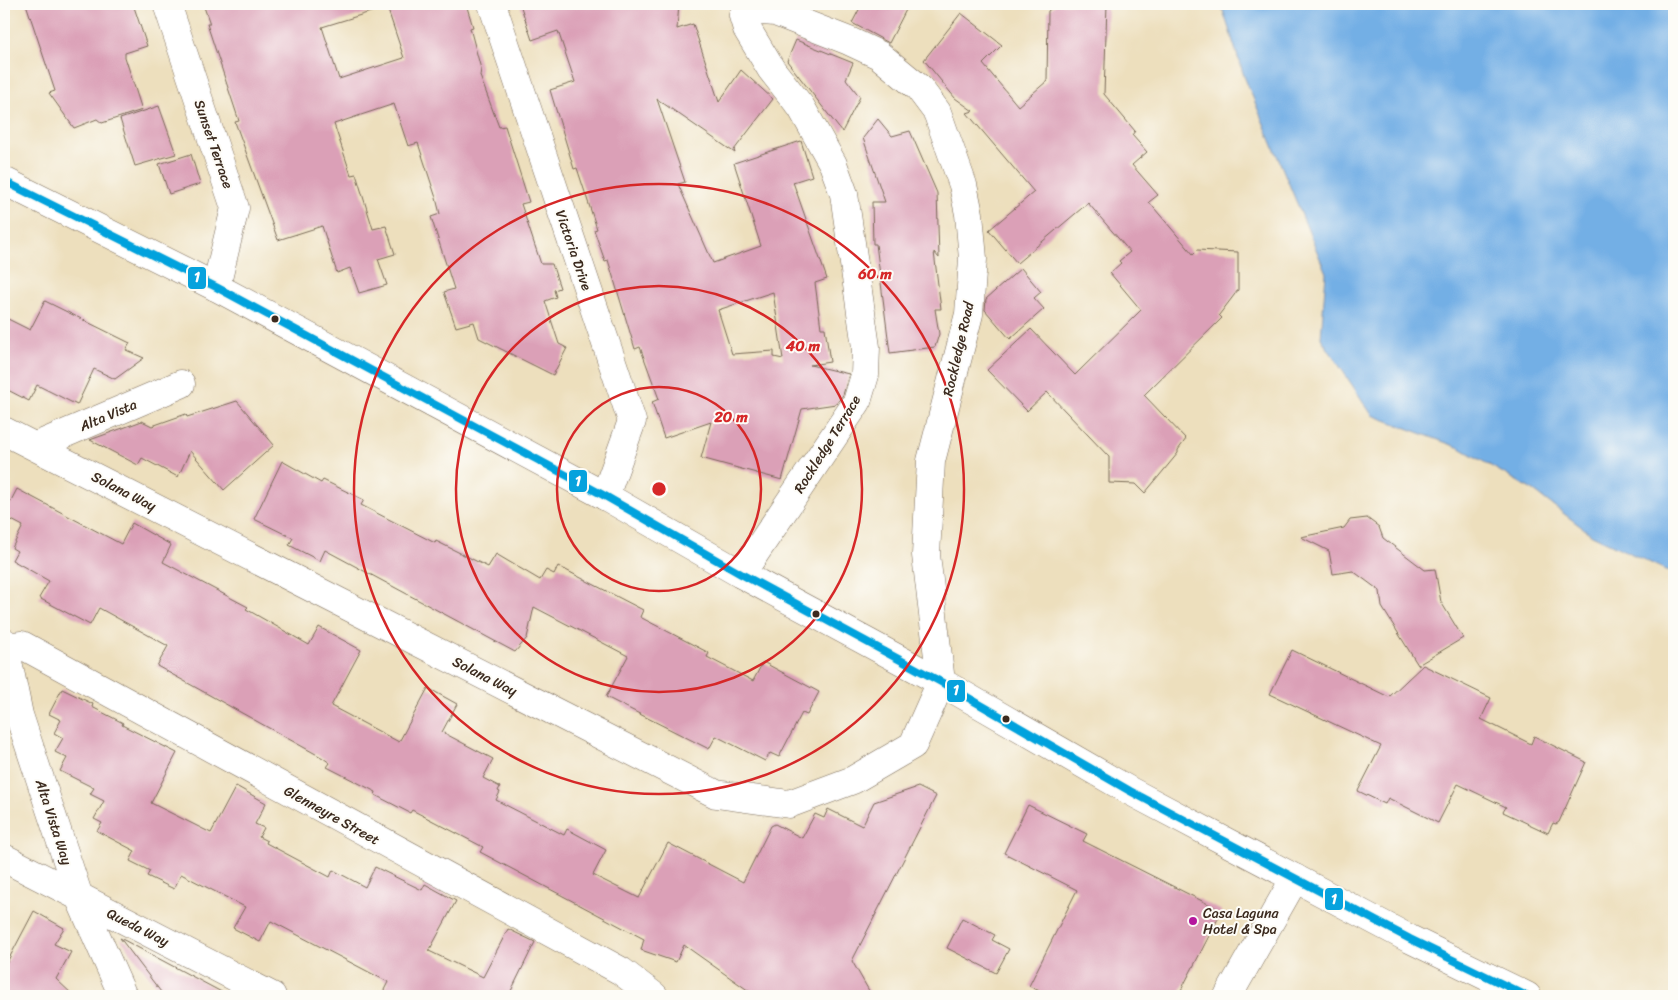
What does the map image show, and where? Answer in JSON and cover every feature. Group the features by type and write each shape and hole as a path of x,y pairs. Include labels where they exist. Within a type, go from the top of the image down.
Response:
{"main road":[{"name":"Sunset Terrace","path":"167,4 235,208 216,287"},
{"name":"Victoria Drive","path":"492,4 632,421 605,496"},
{"name":"Rockledge Road","path":"747,29 743,16 749,10 775,12 879,56 919,88 937,112 962,185 969,214 974,259 969,314 930,461 926,555 941,682"},
{"name":"Rockledge Terrace","path":"741,574 857,402 865,374 866,348 844,194 833,164 801,107 771,69 747,29"},
{"path":"4,181 216,287 605,496 741,574 941,682 1130,791 1410,939 1527,996"},
{"name":"Alta Vista","path":"36,446 181,384"},
{"name":"Solana Way","path":"4,432 36,446 716,794 789,804 853,780 913,745 941,682"},
{"name":"Alta Vista Way","path":"5,644 18,715 79,896 123,996"},
{"name":"Glenneyre Street","path":"5,644 22,646 621,971 654,996"},
{"name":"Queda Way","path":"4,858 272,996"},
{"path":"1228,996 1295,878"}],"water":[{"path":"1221,4 1674,4 1674,574 1592,535 1534,491 1460,448 1372,415 1321,338 1326,273 1244,76"}],"building":[{"path":"26,4 133,4 147,46 125,53 125,57 142,110 102,123 97,119 74,128 49,93 55,91"},
{"path":"203,4 376,4 377,10 322,27 339,79 404,58 386,4 466,4 473,27 470,28 481,69 480,76 499,127 505,126 529,202 521,204 541,264 552,264 560,288 554,290 556,297 545,301 559,344 567,348 553,375 479,338 474,322 456,327 444,292 454,289 431,217 440,214 436,198 418,143 408,146 394,104 334,124 351,175 356,174 373,229 386,226 395,254 378,259 387,285 359,293 350,268 337,273 322,226 278,240 235,122 239,121 207,24 210,24"},
{"path":"520,4 679,4 677,29 693,24 719,102 741,70 773,99 734,150 735,153 657,99 685,182 678,184 713,263 761,246 734,163 801,141 812,176 793,182 827,279 815,283 821,328 825,328 830,362 810,365 849,374 843,395 836,404 802,409 782,480 701,458 711,422 664,438 652,402 659,399 640,347 635,349 608,260 605,261 594,230 597,229 577,168 574,169 550,90 575,82 558,31 532,40","holes":["773,292 783,359 774,357 774,351 732,354 718,310"]},
{"path":"862,4 909,4 889,43 852,23"},
{"path":"1056,4 1107,4 1104,94 1135,131 1132,135 1147,152 1132,165 1158,195 1149,202 1193,254 1197,250 1238,252 1238,290 1219,315 1222,318 1144,395 1186,439 1178,453 1145,493 1136,484 1109,483 1109,457 1047,392 1027,411 987,370 1031,329 1075,375 1141,310 1110,273 1121,263 1119,261 1130,252 1088,203 1017,263 989,230 1034,192 967,113 973,111 955,98 924,60 961,13 1002,45 983,64 1018,106 1047,81 1048,11"},
{"path":"796,40 853,63 846,79 860,97 842,132 787,61"},
{"path":"159,106 176,154 135,166 120,119"},
{"path":"878,119 892,136 910,131 937,193 939,258 934,252 941,309 935,309 939,334 935,347 890,353 876,244 873,244 872,202 885,202 863,138"},
{"path":"191,154 200,184 169,194 159,164"},
{"path":"1021,268 1041,292 1034,298 1044,309 1010,339 985,310 986,299"},
{"path":"45,301 130,343 126,350 144,358 115,379 94,369 77,405 37,385 29,401 4,388 4,317 30,330"},
{"path":"237,401 274,445 224,490 190,451 178,477 142,458 138,465 90,440 142,421 152,426 186,414 187,417"},
{"path":"282,461 321,483 323,480 364,500 361,505 435,543 436,541 488,567 496,554 540,580 546,570 554,574 558,566 643,610 640,617 709,653 707,657 753,681 763,662 819,692 807,715 802,713 779,757 770,753 765,761 716,736 709,749 606,697 628,656 534,607 527,638 515,652 325,550 320,561 289,545 293,538 254,519"},
{"path":"17,489 121,544 132,523 171,545 163,562 248,607 246,609 309,645 319,627 361,650 331,706 399,742 428,688 457,704 442,732 493,759 483,778 500,787 496,800 564,835 567,829 606,850 593,875 639,898 668,843 743,882 771,826 775,824 802,838 815,814 824,818 828,809 862,826 874,802 918,787 936,796 852,961 872,996 756,996 684,945 676,962 641,950 644,939 480,852 483,847 412,810 410,813 375,795 376,792 327,767 330,763 323,758 157,666 168,646 99,608 90,625 39,598 49,581 12,560 17,551 12,548 23,526 4,516 4,514"},
{"path":"1367,518 1379,527 1383,538 1425,570 1435,569 1441,602 1463,638 1418,665 1382,607 1380,591 1353,571 1333,574 1329,551 1301,537 1344,528 1350,520"},
{"path":"1292,650 1389,697 1423,665 1491,698 1481,719 1531,744 1534,736 1586,762 1559,822 1553,823 1548,833 1503,812 1506,807 1458,784 1438,823 1388,798 1385,804 1358,791 1381,746 1270,694"},
{"path":"62,689 93,704 92,707 123,723 122,725 177,753 151,803 211,833 236,786 266,803 255,824 264,828 259,837 267,841 266,843 330,877 333,870 365,887 375,867 422,890 425,884 456,901 429,951 483,977 508,929 535,942 511,991 521,996 381,996 388,982 271,921 260,942 233,928 245,907 181,874 174,889 147,876 150,871 130,861 135,851 97,831 102,823 94,819 104,801 90,794 94,788 60,771 67,758 55,752 63,738 54,733 61,720 49,714"},
{"name":"Casa Laguna Hotel & Spa","path":"1028,805 1087,834 1083,841 1222,911 1178,996 1050,996 1029,986 1077,890 1004,853"},
{"path":"34,911 64,928 54,944 71,952 56,979 74,996 4,996 4,968"},
{"path":"962,918 995,935 992,940 1009,949 996,973 947,948"},
{"path":"120,938 229,996 164,996"}],"transit line":[{"name":"1","path":"4,181 216,287 605,496 741,574 941,682 1130,791 1410,939 1527,996"}],"place":[{"name":"Casa Laguna Hotel & Spa","path":"1193,921"}]}
